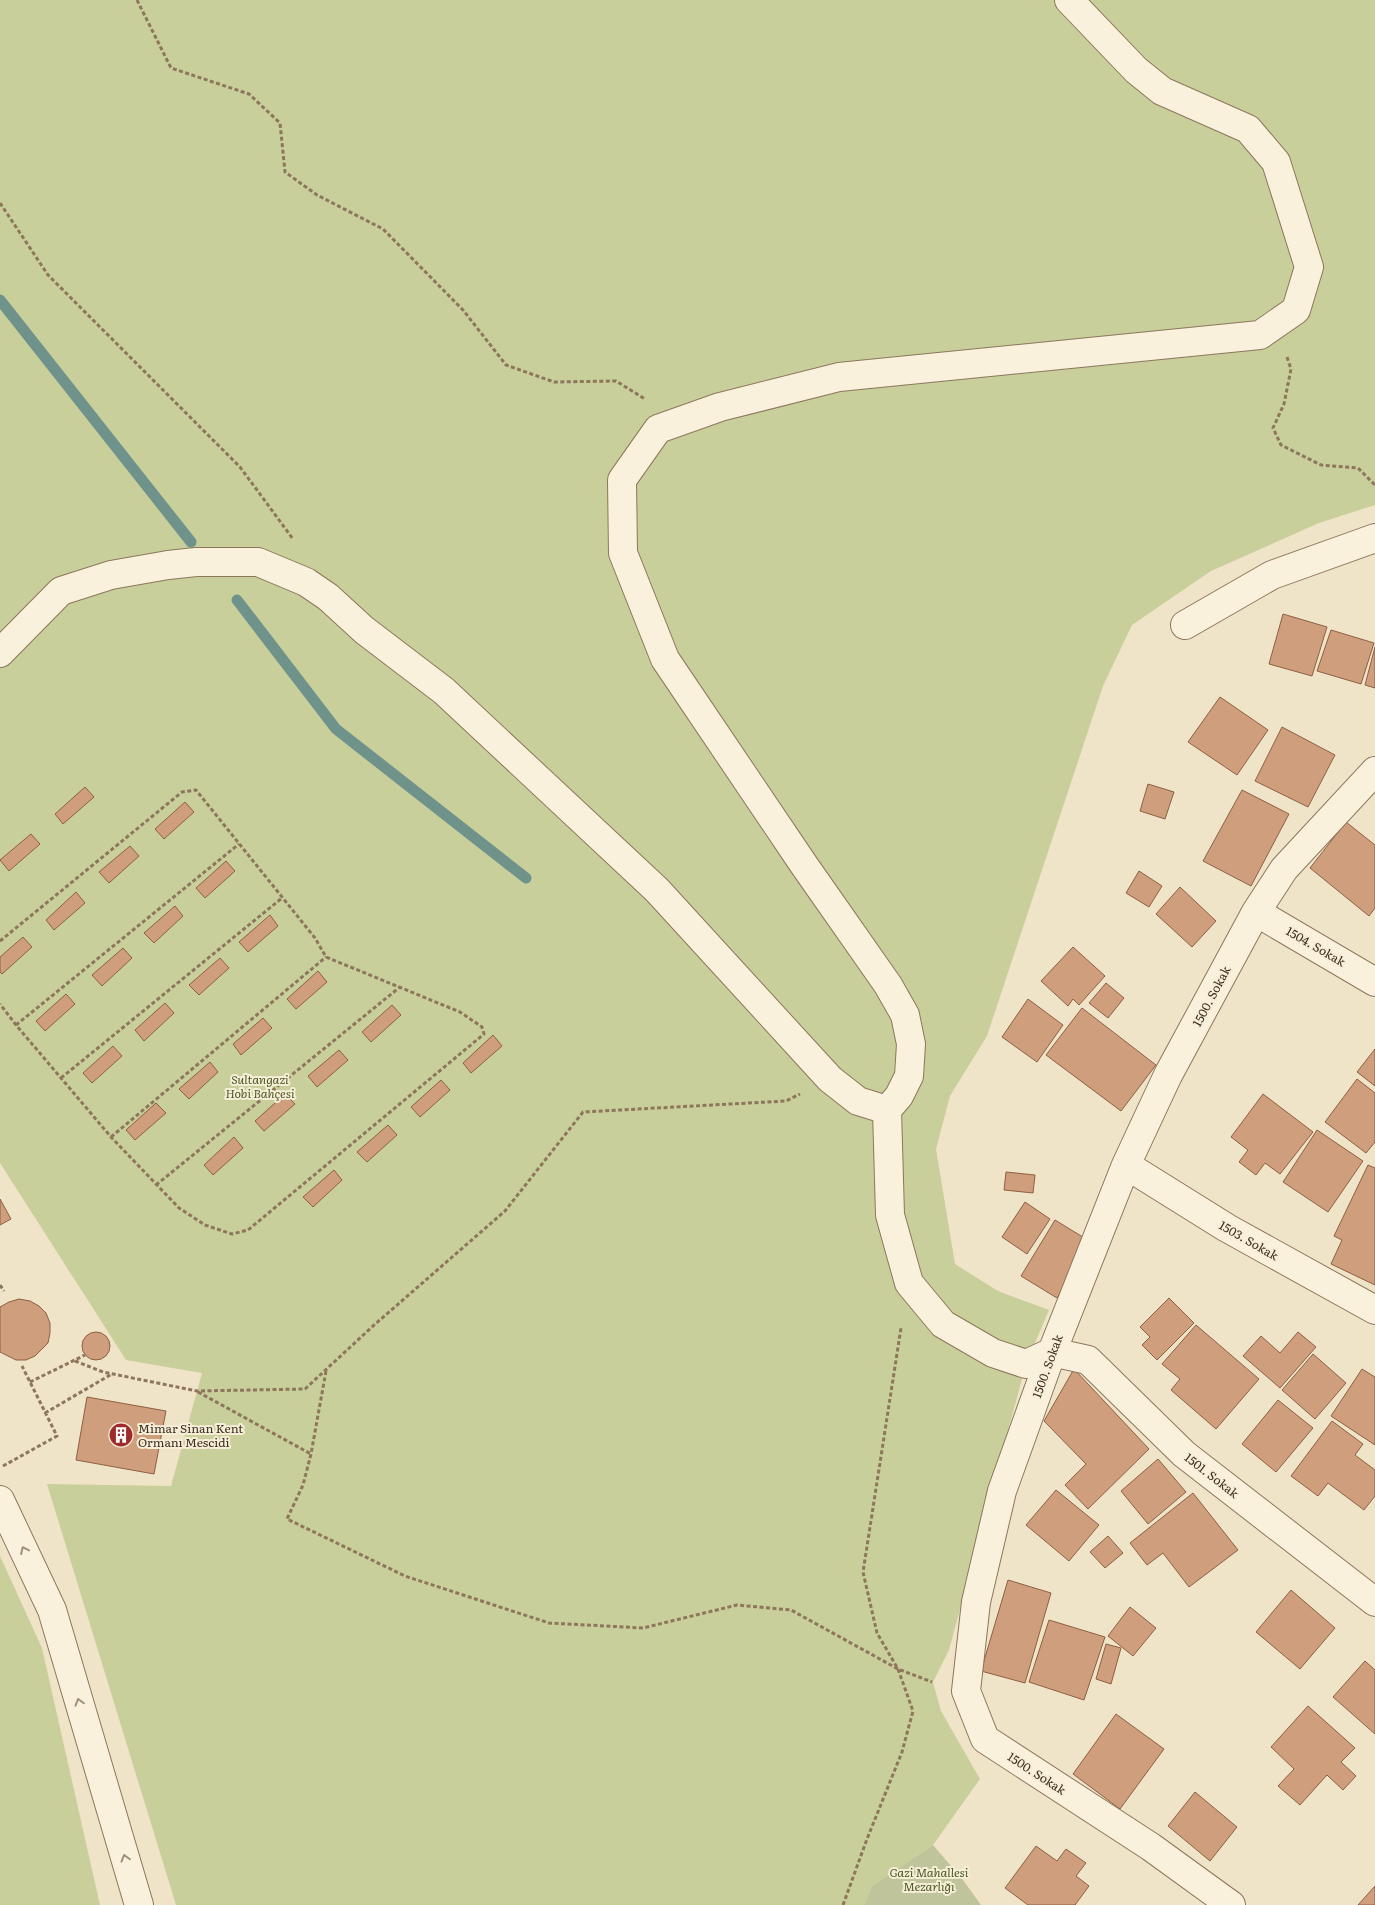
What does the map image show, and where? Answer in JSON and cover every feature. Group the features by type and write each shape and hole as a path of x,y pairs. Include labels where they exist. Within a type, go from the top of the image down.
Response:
{"street":[{"path":"1052,1352 1026,1364 994,1353 943,1324 908,1283 890,1215 887,1110 899,1096 909,1076 912,1044 905,1015 888,985 804,865 665,659 623,553 622,480 658,428 720,407 839,377 1260,335 1296,310 1308,267 1276,162 1248,129 1162,91 1136,70 1070,0"},
{"path":"1185,625 1272,575 1375,538"},
{"path":"0,654 61,592 111,575 196,562 258,562 306,582 328,597 364,630 444,691 657,890 830,1079 858,1101 887,1110"},
{"name":"1500. Sokak","path":"1231,1905 1151,1847 985,1739 966,1691 976,1602 1002,1491 1052,1352 1126,1165 1168,1076 1256,912 1284,870 1375,771"},
{"name":"1504. Sokak","path":"1256,912 1375,982"},
{"name":"1503. Sokak","path":"1126,1165 1227,1228 1375,1310"},
{"name":"1501. Sokak","path":"1052,1352 1088,1360 1184,1454 1375,1602"},
{"path":"0,1500 52,1610 139,1905"}],"path":[{"path":"137,0 171,68 249,94 280,123 285,172 317,194 383,229 462,310 506,365 554,382 616,382 644,397 658,428"},
{"path":"0,203 48,276 240,467 294,540 306,582"},
{"path":"1277,324 1291,369 1284,404 1273,428 1281,445 1321,465 1358,468 1375,485"},
{"path":"0,941 182,792 196,790 315,938 326,957 460,1012 482,1027 484,1034 248,1230 232,1234 206,1225 179,1208 111,1137 0,1004"},
{"path":"16,1025 239,844"},
{"path":"61,1078 282,898"},
{"path":"111,1137 326,957"},
{"path":"156,1185 400,987"},
{"path":"75,1361 103,1372 197,1391 305,1389 505,1211 535,1175 582,1112 786,1101 830,1079"},
{"path":"843,1905 902,1752 913,1711 898,1669 877,1633 863,1572 908,1283"},
{"path":"0,1285 4,1290"},
{"path":"30,1382 85,1355"},
{"path":"0,1467 57,1436 22,1366"},
{"path":"326,1370 312,1454 303,1485 287,1519 406,1576 549,1623 643,1628 737,1605 792,1610 898,1669"},
{"path":"45,1413 113,1373"},
{"path":"197,1391 312,1454"}],"green space":[{"name":"Sultangazi Hobi Bahçesi","path":"0,0 1375,0 1375,505 1319,523 1211,571 1132,625 1103,686 987,1036 950,1096 936,1149 955,1264 998,1291 1049,1310 1026,1364 949,1650 933,1682 941,1711 980,1779 933,1845 872,1886 864,1905 176,1905 47,1484 171,1486 202,1373 126,1360 0,1163"},
{"path":"0,1556 42,1648 100,1905 0,1905"},
{"name":"Gazi Mahallesi Mezarlığı","path":"933,1845 963,1880 981,1905 864,1905 872,1886"}],"building":[{"path":"1283,614 1327,627 1312,676 1269,664"},
{"path":"1331,630 1374,643 1361,684 1317,671"},
{"path":"1375,647 1375,688 1365,685"},
{"path":"1220,697 1268,730 1237,775 1188,742"},
{"path":"1282,727 1335,755 1308,807 1255,781"},
{"path":"1148,784 1174,792 1165,819 1140,811"},
{"path":"85,787 94,797 63,824 55,814"},
{"path":"1242,790 1289,814 1251,886 1203,861"},
{"path":"185,802 194,812 164,839 155,829"},
{"path":"1346,822 1375,845 1375,908 1369,916 1310,868"},
{"path":"31,834 40,844 9,871 0,860"},
{"path":"130,846 139,856 109,883 99,872"},
{"path":"226,861 235,871 205,898 196,888"},
{"path":"1139,871 1162,886 1149,907 1126,893"},
{"path":"1180,887 1216,921 1192,947 1156,914"},
{"path":"76,892 85,903 54,930 46,920"},
{"path":"175,906 183,916 154,943 144,933"},
{"path":"270,915 278,926 248,952 239,942"},
{"path":"23,937 32,947 2,974 0,972 0,957"},
{"path":"1073,947 1105,976 1079,1005 1073,999 1068,1006 1041,981"},
{"path":"123,948 132,958 102,986 92,975"},
{"path":"220,958 229,968 199,995 189,985"},
{"path":"318,971 327,982 296,1009 287,999"},
{"path":"1106,983 1124,998 1108,1018 1089,1003"},
{"path":"66,994 75,1004 45,1031 36,1021"},
{"path":"1028,999 1063,1025 1037,1062 1002,1037"},
{"path":"165,1003 174,1013 144,1041 135,1030"},
{"path":"392,1005 401,1015 371,1042 362,1032"},
{"path":"1082,1008 1156,1065 1121,1111 1046,1055"},
{"path":"263,1018 272,1028 241,1055 233,1044"},
{"path":"493,1035 502,1046 471,1073 463,1063"},
{"path":"113,1046 122,1056 92,1083 83,1073"},
{"path":"1375,1049 1375,1086 1357,1072"},
{"path":"339,1050 348,1060 317,1087 308,1076"},
{"path":"210,1062 218,1072 189,1099 179,1089"},
{"path":"1357,1079 1375,1093 1375,1142 1366,1153 1325,1122"},
{"path":"441,1080 450,1090 420,1117 411,1107"},
{"path":"285,1094 295,1104 264,1131 255,1121"},
{"path":"1263,1094 1313,1132 1280,1174 1265,1163 1256,1175 1239,1162 1248,1150 1231,1137"},
{"path":"156,1103 166,1113 135,1140 126,1130"},
{"path":"388,1125 397,1135 367,1162 357,1152"},
{"path":"1317,1130 1363,1161 1328,1212 1283,1182"},
{"path":"234,1137 243,1148 213,1175 204,1165"},
{"path":"1368,1165 1375,1168 1375,1285 1331,1264 1342,1240 1334,1236"},
{"path":"334,1170 342,1180 313,1207 303,1197"},
{"path":"1006,1172 1035,1175 1033,1193 1004,1190"},
{"path":"0,1199 11,1219 0,1225"},
{"path":"1025,1202 1050,1219 1027,1254 1002,1237"},
{"path":"1055,1220 1091,1242 1057,1298 1021,1276"},
{"path":"1169,1298 1194,1323 1157,1360 1142,1345 1150,1337 1140,1327"},
{"path":"19,1299 30,1301 39,1306 46,1313 50,1323 48,1343 35,1356 26,1360 16,1360 0,1352 0,1307"},
{"path":"1196,1325 1259,1379 1216,1429 1171,1390 1180,1379 1162,1364"},
{"path":"96,1332 106,1336 110,1346 106,1356 96,1360 86,1356 82,1346 86,1336"},
{"path":"1298,1332 1316,1347 1280,1388 1243,1356 1261,1336 1280,1353"},
{"path":"1313,1354 1346,1383 1315,1419 1282,1390"},
{"path":"1074,1369 1149,1449 1088,1509 1065,1485 1086,1464 1044,1421"},
{"path":"1362,1369 1375,1377 1375,1445 1331,1416"},
{"name":"Mimar Sinan Kent Ormanı Mescidi","path":"87,1397 166,1411 154,1474 76,1460"},
{"path":"1278,1400 1313,1428 1276,1472 1242,1444"},
{"path":"1332,1421 1363,1444 1355,1455 1375,1470 1375,1496 1364,1510 1328,1483 1318,1496 1291,1476"},
{"path":"1158,1459 1186,1492 1148,1524 1121,1491"},
{"path":"1056,1490 1099,1525 1069,1561 1026,1525"},
{"path":"1193,1493 1238,1550 1189,1587 1163,1553 1147,1565 1130,1543"},
{"path":"1108,1536 1123,1553 1105,1568 1090,1552"},
{"path":"1008,1580 1051,1593 1025,1683 981,1671"},
{"path":"1291,1590 1335,1628 1300,1669 1256,1632"},
{"path":"1130,1607 1156,1628 1133,1656 1108,1636"},
{"path":"1049,1620 1105,1637 1084,1700 1029,1682"},
{"path":"1106,1644 1121,1648 1111,1684 1096,1679"},
{"path":"1365,1661 1375,1670 1375,1734 1333,1697"},
{"path":"1308,1706 1355,1748 1341,1762 1356,1776 1343,1790 1327,1775 1300,1805 1278,1786 1294,1769 1271,1747"},
{"path":"1116,1714 1164,1749 1120,1809 1073,1774"},
{"path":"1195,1792 1237,1827 1210,1861 1168,1826"},
{"path":"1036,1846 1057,1861 1066,1849 1086,1863 1076,1876 1089,1886 1075,1905 1028,1905 1005,1888"},
{"path":"1375,1886 1375,1905 1358,1905"}],"waterway":[{"path":"0,300 191,542"},
{"path":"237,600 336,729 526,878"}],"place":[{"name":"Mimar Sinan Kent Ormanı Mescidi","path":"121,1435"}]}
